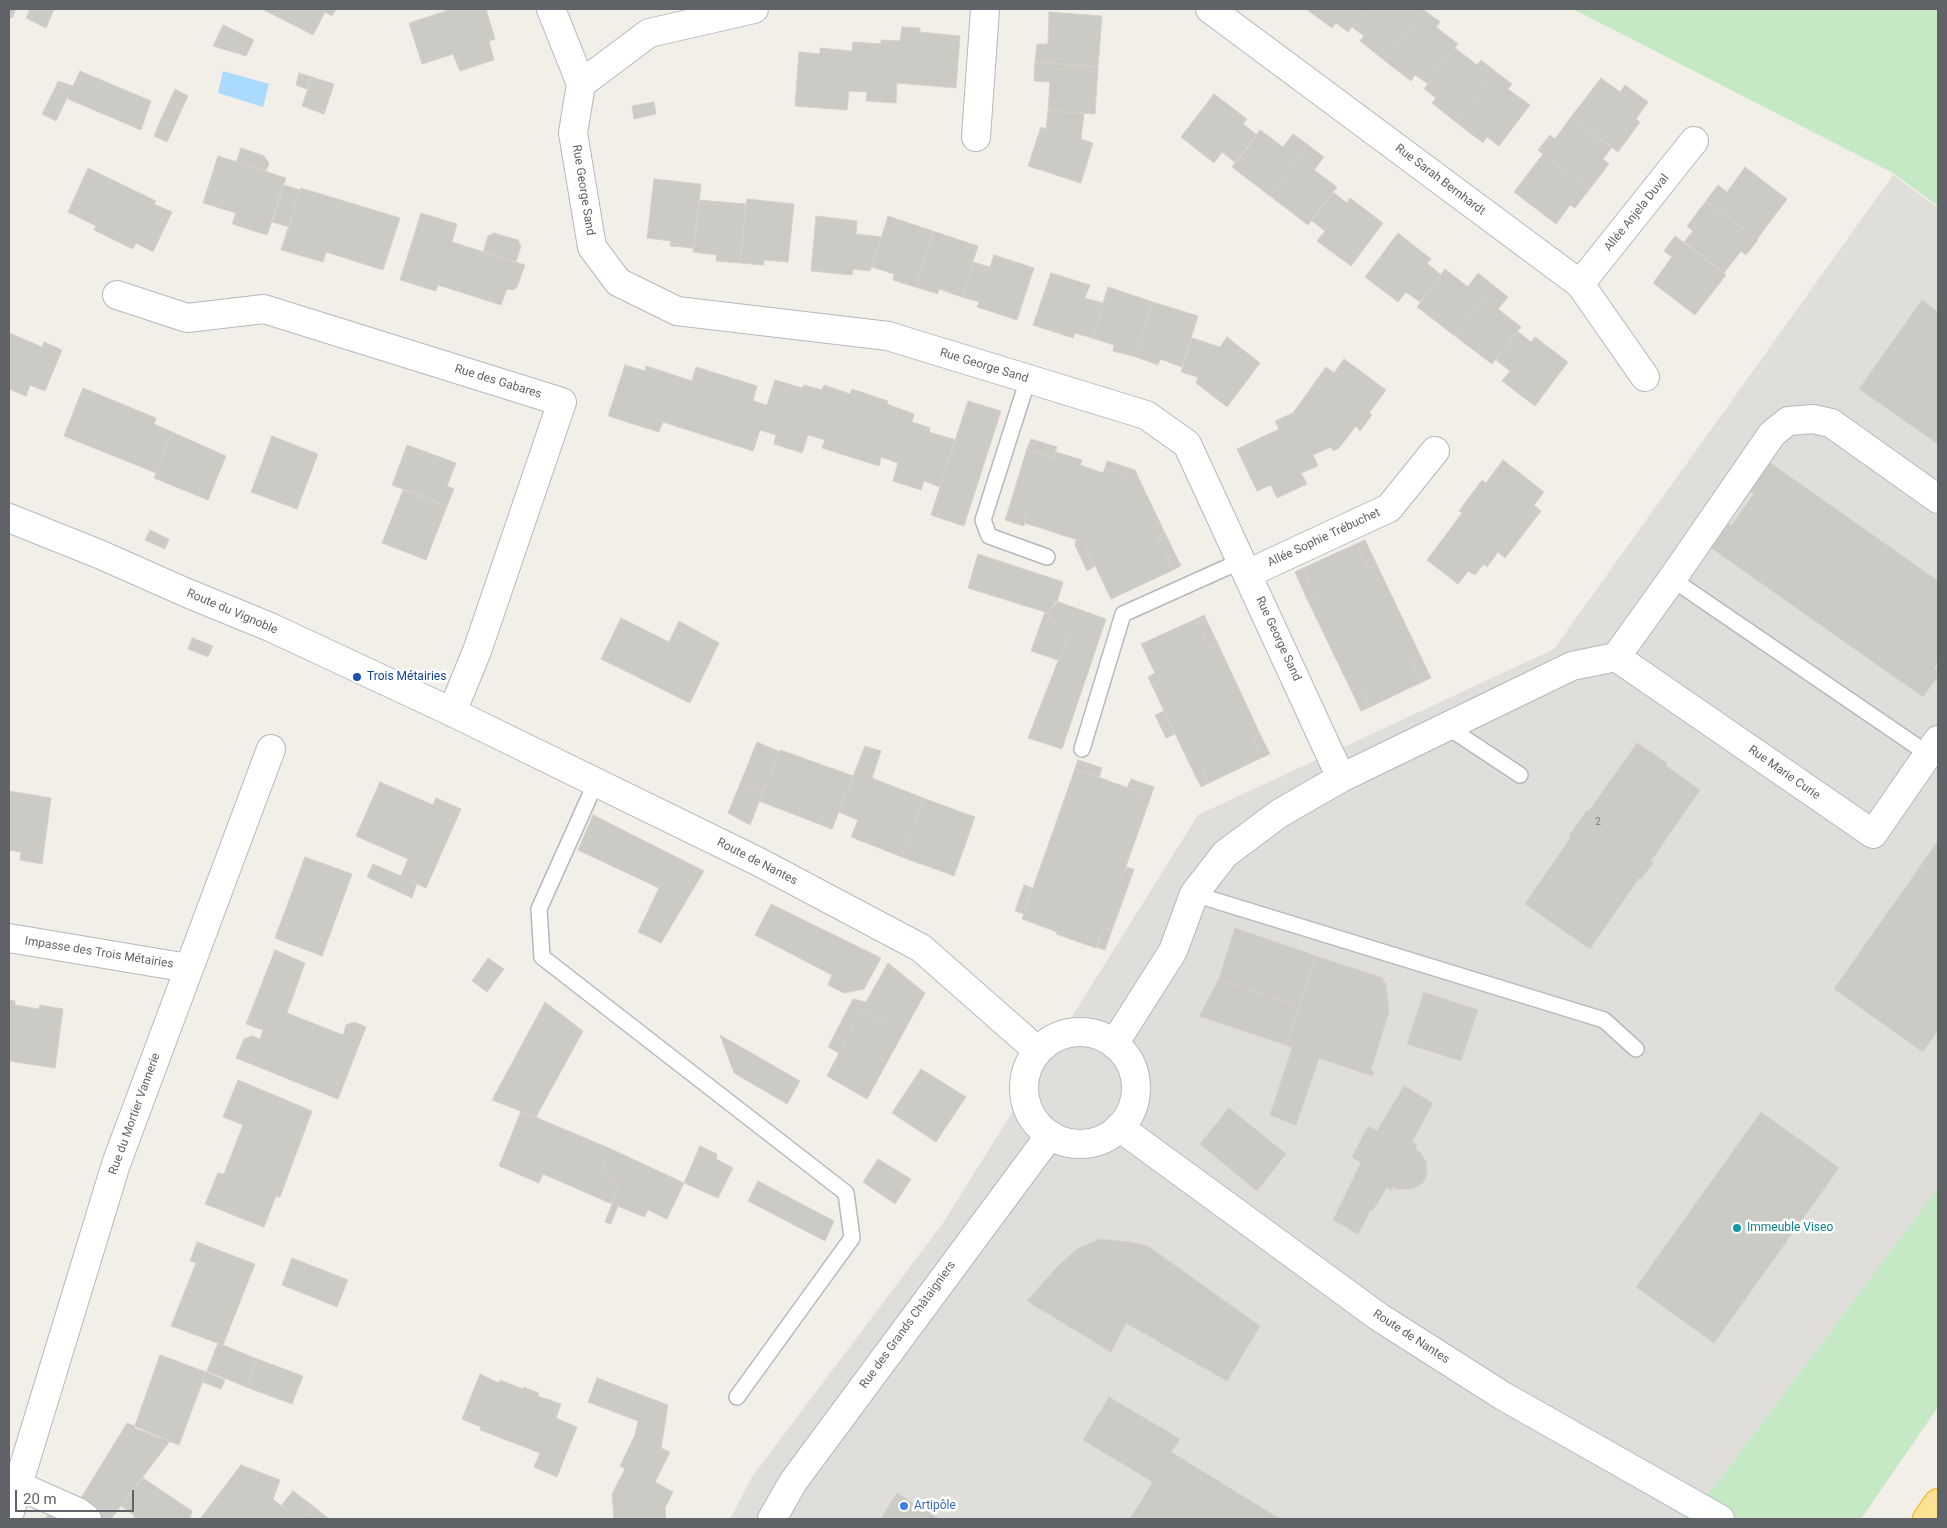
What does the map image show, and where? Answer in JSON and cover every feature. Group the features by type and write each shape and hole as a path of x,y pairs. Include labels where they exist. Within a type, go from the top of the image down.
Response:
{"highway":[{"path":"1927,1519 1938,1502"}],"street":[{"path":"551,9 581,84 649,33 754,9"},
{"path":"976,137 985,9"},
{"name":"Rue Sarah Bernhardt","path":"1210,9 1580,284 1645,376"},
{"name":"Rue George Sand","path":"581,84 574,133 592,247 618,282 677,311 888,336 1146,415 1187,444 1341,778"},
{"name":"Allée Anjela Duval","path":"1580,284 1694,141"},
{"name":"Rue des Gabares","path":"116,295 188,318 264,309 562,402 477,650 452,712"},
{"path":"1114,1044 1173,951 1194,894 1224,854 1280,813 1341,778 1572,666 1616,657 1772,434 1788,421 1812,419 1831,423 1938,499"},
{"name":"Allée Sophie Trébuchet","path":"1244,567 1389,508 1435,451"},
{"name":"Route du Vignoble","path":"9,518 270,627 452,712"},
{"name":"Rue Marie Curie","path":"1616,657 1873,834 1933,747"},
{"name":"Route de Nantes","path":"452,712 758,862 921,948 1038,1051"},
{"name":"Rue du Mortier Vannerie","path":"9,1515 116,1164 271,750"},
{"name":"Impasse des Trois Métairies","path":"9,938 188,968"},
{"path":"1075,1032 1102,1036 1114,1044 1130,1062 1136,1084 1132,1108 1127,1118 1119,1127 1102,1139 1091,1143 1070,1143 1050,1135 1034,1121 1025,1101 1026,1074 1038,1051 1049,1041 1061,1035 1075,1032"},
{"name":"Route de Nantes","path":"1119,1127 1379,1317 1503,1396 1713,1515"},
{"name":"Rue des Grands Châtaigniers","path":"772,1519 793,1482 1050,1135"},
{"path":"17,1486 78,1512 87,1519"}],"lane":[{"path":"1028,379 983,520 989,536 1047,556"},
{"path":"1082,750 1123,614 1244,567"},
{"name":"Rue Marie Curie","path":"1672,578 1933,747"},
{"path":"1446,726 1520,775"},
{"path":"596,782 538,909 542,957 846,1193 852,1238 738,1397"},
{"path":"1194,894 1604,1020 1636,1049"}],"shaded area":[{"path":"1893,175 1938,208 1938,1188 1715,1486 1680,1519 730,1519 752,1477 943,1223 1198,815 1554,649"}],"green space":[{"path":"1573,9 1938,9 1938,206 1893,173"},
{"path":"1938,1188 1938,1407 1861,1519 1680,1519 1715,1486"}],"water":[{"path":"223,71 269,84 263,107 218,93"}],"building":[{"path":"9,9 16,9 12,18 9,17"},
{"path":"30,9 54,9 46,28 26,18"},
{"path":"262,9 336,9 332,16 325,12 313,35"},
{"path":"452,9 486,9 495,39 489,41 494,60 460,71 453,54 422,64 409,23"},
{"path":"1306,9 1365,9 1348,32 1336,23 1332,28"},
{"path":"1365,9 1424,10 1385,61 1360,41 1364,36 1352,27"},
{"path":"1424,10 1440,22 1436,27 1458,44 1428,84 1415,75 1411,81 1385,61"},
{"path":"1049,12 1102,16 1098,67 1035,62 1037,44 1048,44"},
{"path":"223,25 254,40 246,56 213,46"},
{"path":"902,27 920,28 920,32 960,36 956,88 897,83 896,103 866,101 867,92 849,91 847,110 795,106 799,52 820,54 820,48 852,51 853,42 881,44 881,40 900,41"},
{"path":"1455,48 1477,65 1481,60 1496,72 1457,123 1432,103 1436,98 1424,89"},
{"path":"1035,62 1098,67 1095,114 1048,111 1050,82 1034,81"},
{"path":"80,71 151,101 141,130 68,99 69,94 55,88 58,81 73,86"},
{"path":"1496,72 1512,84 1508,89 1530,105 1499,146 1487,137 1483,143 1457,123"},
{"path":"299,73 312,77 307,89 296,85"},
{"path":"312,77 334,84 324,114 302,106"},
{"path":"1601,78 1620,92 1625,85 1648,102 1636,119 1640,122 1618,152 1571,117"},
{"path":"55,88 69,94 56,121 42,114"},
{"path":"175,89 188,96 182,109 169,102"},
{"path":"1214,94 1247,119 1243,124 1257,135 1236,163 1222,152 1214,163 1181,137"},
{"path":"169,102 182,109 172,131 158,126"},
{"path":"654,102 656,114 634,119 632,106"},
{"path":"1048,111 1084,113 1081,139 1093,143 1081,183 1028,166 1041,127 1046,129"},
{"path":"1571,117 1612,147 1603,159 1609,164 1589,190 1538,150 1550,135 1555,139"},
{"path":"158,126 172,131 167,142 154,136"},
{"path":"1260,130 1283,147 1293,134 1308,145 1270,196 1232,167"},
{"path":"1308,145 1324,157 1314,170 1337,187 1308,225 1270,196"},
{"path":"241,148 264,156 269,163 266,171 236,162"},
{"path":"1543,154 1589,190 1575,208 1570,205 1556,224 1514,192"},
{"path":"218,156 286,178 267,235 232,224 236,213 203,203"},
{"path":"1745,167 1787,199 1757,239 1706,201 1718,185 1727,192"},
{"path":"88,168 156,201 154,204 172,212 153,252 136,243 133,249 94,230 96,226 68,212"},
{"path":"654,179 701,184 694,248 670,246 671,241 647,238"},
{"path":"284,185 300,190 289,227 272,222"},
{"path":"301,188 400,218 383,270 326,252 323,262 281,250"},
{"path":"1333,192 1347,203 1350,198 1383,223 1351,266 1317,241 1325,231 1311,220"},
{"path":"747,199 794,204 788,262 764,260 764,265 740,263"},
{"path":"699,200 746,204 740,263 716,261 717,255 693,252"},
{"path":"1706,201 1758,240 1746,255 1741,251 1724,273 1684,242 1693,231 1687,226"},
{"path":"421,213 457,224 452,242 525,265 517,287 513,290 507,289 501,305 438,285 436,291 400,280"},
{"path":"816,216 857,221 856,234 882,237 870,271 853,269 852,275 811,271"},
{"path":"888,216 933,231 915,287 893,280 894,274 872,267"},
{"path":"933,231 978,246 962,297 939,289 938,294 915,287"},
{"path":"494,233 518,240 521,246 516,262 483,252 488,236"},
{"path":"1398,233 1431,259 1427,263 1441,275 1420,302 1406,292 1398,302 1365,277"},
{"path":"1675,236 1726,275 1695,315 1653,283 1672,257 1664,251"},
{"path":"994,255 1034,268 1017,320 977,307 979,302 962,297 973,262 990,267"},
{"path":"1445,269 1468,287 1478,273 1493,285 1455,336 1417,307"},
{"path":"1051,273 1090,285 1085,298 1103,303 1092,338 1075,333 1073,338 1033,325"},
{"path":"1493,285 1508,297 1498,309 1521,327 1492,364 1455,336"},
{"path":"1108,287 1153,302 1136,357 1113,351 1114,345 1092,338"},
{"path":"1922,300 1938,312 1938,444 1859,389"},
{"path":"1153,302 1198,316 1182,367 1160,359 1158,365 1136,357"},
{"path":"1517,331 1531,342 1535,337 1568,362 1535,406 1502,381 1510,371 1496,360"},
{"path":"9,333 42,347 44,342 62,350 45,391 30,385 26,396 9,389"},
{"path":"1227,337 1260,363 1227,407 1196,383 1198,377 1181,372 1192,338 1220,347"},
{"path":"1344,359 1386,390 1369,413 1372,415 1360,431 1356,426 1339,448 1333,451 1331,447 1313,455 1318,466 1301,473 1307,484 1277,498 1271,485 1257,491 1237,449 1279,429 1275,421 1293,413 1326,367 1334,373"},
{"path":"625,365 645,371 646,366 692,381 696,367 757,386 753,401 767,405 775,380 802,388 804,385 822,390 824,385 850,394 852,389 888,401 887,404 914,414 912,422 930,428 929,432 956,440 940,487 924,481 921,490 893,481 898,463 881,457 879,466 822,448 825,440 808,435 802,453 774,444 776,435 760,430 753,451 663,422 659,432 608,416"},
{"path":"83,388 156,418 154,424 172,432 156,473 64,436"},
{"path":"968,401 1001,411 964,526 931,515"},
{"path":"172,432 226,456 208,500 154,478"},
{"path":"272,436 318,454 297,509 251,492"},
{"path":"1031,439 1057,447 1054,458 1027,449"},
{"path":"407,445 456,463 447,486 454,489 447,506 392,485"},
{"path":"1027,449 1054,458 1056,452 1082,460 1080,465 1103,473 1105,468 1139,479 1165,533 1157,537 1173,570 1111,599 1084,542 1025,523 1025,517 1008,511"},
{"path":"1503,460 1544,492 1534,505 1541,511 1505,558 1498,552 1487,567 1484,564 1475,575 1468,571 1458,584 1427,560 1462,513 1459,511 1482,480 1486,483"},
{"path":"1107,461 1135,470 1139,479 1105,468"},
{"path":"1769,462 1938,581 1938,661 1934,668 1938,671 1938,676 1923,697 1710,547 1726,523 1731,526 1754,494 1749,490"},
{"path":"403,490 447,506 426,560 382,543"},
{"path":"1008,511 1025,517 1024,526 1005,520"},
{"path":"150,530 169,539 165,549 145,540"},
{"path":"1165,533 1181,566 1173,570 1157,537"},
{"path":"1076,540 1084,542 1095,566 1087,571 1075,545"},
{"path":"1365,540 1377,565 1368,569 1356,544"},
{"path":"1356,544 1368,569 1377,565 1421,657 1412,661 1422,682 1370,707 1360,686 1351,690 1307,599 1315,595 1303,568"},
{"path":"978,554 1063,582 1057,602 1047,614 968,588"},
{"path":"1303,568 1315,595 1307,599 1295,572"},
{"path":"1056,601 1106,619 1062,749 1028,738 1067,638 1047,614"},
{"path":"1045,612 1067,638 1058,660 1031,651"},
{"path":"1204,615 1218,644 1210,648 1196,619"},
{"path":"621,618 669,642 679,621 719,643 690,703 601,659"},
{"path":"1196,619 1210,648 1218,644 1260,734 1252,738 1261,758 1209,783 1199,763 1191,767 1148,677 1155,673 1141,644"},
{"path":"192,638 213,646 208,657 188,649"},
{"path":"1421,657 1431,678 1422,682 1412,661"},
{"path":"1360,686 1370,707 1361,711 1351,690"},
{"path":"1164,711 1175,734 1166,738 1155,715"},
{"path":"1260,734 1270,754 1261,758 1252,738"},
{"path":"757,742 780,752 763,792 740,784"},
{"path":"1637,743 1667,763 1666,766 1700,790 1651,861 1653,863 1641,879 1639,878 1590,949 1525,904 1571,837 1569,836 1587,810 1589,811"},
{"path":"865,746 881,751 872,778 923,798 902,857 851,837 858,820 839,812"},
{"path":"781,750 853,776 832,829 759,801"},
{"path":"1078,760 1102,768 1099,778 1075,769"},
{"path":"1199,763 1209,783 1201,787 1191,767"},
{"path":"1075,769 1151,796 1119,886 1127,889 1112,930 1103,927 1096,948 1056,934 1057,932 1022,919"},
{"path":"1131,779 1154,787 1151,796 1127,788"},
{"path":"380,782 433,805 436,798 461,809 426,888 401,876 408,859 356,836"},
{"path":"740,784 763,792 750,825 728,813"},
{"path":"9,791 51,798 42,864 20,860 21,852 9,850"},
{"path":"923,798 975,817 954,876 902,857"},
{"path":"593,815 704,871 661,943 638,932 659,888 578,850"},
{"path":"1938,841 1938,1030 1923,1052 1834,989"},
{"path":"305,857 352,874 322,956 275,938"},
{"path":"373,864 417,883 412,898 367,877"},
{"path":"1126,867 1134,869 1127,889 1119,886"},
{"path":"1024,885 1033,888 1024,914 1015,911"},
{"path":"771,904 881,958 864,989 844,993 828,985 832,975 755,935"},
{"path":"1103,927 1112,930 1105,950 1097,947"},
{"path":"1235,928 1316,956 1299,1007 1219,979"},
{"path":"275,950 305,963 287,1013 343,1035 346,1025 354,1022 366,1027 338,1099 236,1058 244,1039 252,1036 260,1039 263,1030 246,1024"},
{"path":"1316,956 1383,978 1383,982 1386,983 1389,1012 1371,1069 1374,1072 1372,1076 1319,1058 1296,1125 1270,1115 1292,1048 1286,1045"},
{"path":"488,958 504,969 487,992 472,981"},
{"path":"888,963 925,993 903,1033 862,1009 839,1053 828,1047 853,999 866,1002"},
{"path":"1219,979 1299,1007 1286,1045 1199,1016"},
{"path":"1424,992 1478,1010 1461,1061 1407,1044"},
{"path":"9,1000 15,1001 15,1005 39,1009 40,1005 63,1009 55,1068 9,1061"},
{"path":"545,1002 583,1031 536,1117 492,1100"},
{"path":"862,1009 903,1033 867,1099 827,1076"},
{"path":"720,1035 800,1081 787,1104 734,1073"},
{"path":"921,1069 966,1097 936,1142 892,1113"},
{"path":"238,1080 312,1111 280,1197 276,1196 264,1227 205,1204 218,1173 224,1174 243,1125 223,1117"},
{"path":"1404,1086 1433,1103 1412,1142 1417,1145 1415,1148 1422,1154 1426,1162 1427,1175 1423,1183 1412,1189 1395,1189 1393,1187 1391,1190 1387,1187 1373,1210 1370,1211 1358,1234 1333,1220 1361,1163 1352,1157 1368,1126 1377,1131"},
{"path":"1229,1108 1286,1154 1257,1191 1200,1144"},
{"path":"521,1111 611,1149 601,1172 621,1182 612,1204 543,1174 539,1183 499,1166"},
{"name":"Immeuble Viseo","path":"1761,1112 1839,1168 1714,1343 1636,1287"},
{"path":"700,1146 717,1154 716,1159 733,1168 718,1198 684,1183"},
{"path":"611,1149 684,1183 667,1219 648,1210 644,1217 618,1206 611,1224 605,1222 621,1182 601,1172"},
{"path":"878,1159 911,1179 895,1204 863,1182"},
{"path":"758,1181 834,1221 825,1241 748,1201"},
{"path":"1100,1239 1148,1246 1260,1326 1227,1381 1126,1323 1111,1352 1027,1301 1057,1267 1077,1249"},
{"path":"197,1242 255,1264 223,1345 171,1326 196,1263 190,1261"},
{"path":"292,1258 348,1280 337,1307 282,1285"},
{"path":"218,1343 257,1359 246,1387 207,1371"},
{"path":"160,1355 206,1372 179,1445 134,1428"},
{"path":"257,1359 303,1376 292,1404 246,1387"},
{"path":"206,1372 225,1380 221,1389 202,1382"},
{"path":"480,1374 499,1383 500,1380 523,1389 524,1387 539,1393 538,1396 561,1404 556,1418 577,1427 557,1477 534,1467 540,1453 480,1430 481,1427 462,1419"},
{"path":"597,1378 668,1405 661,1448 670,1452 655,1482 673,1492 665,1508 666,1519 614,1519 612,1494 625,1469 620,1466 635,1435 638,1421 588,1402"},
{"path":"1109,1397 1180,1439 1171,1452 1280,1519 1130,1519 1153,1482 1083,1440"},
{"path":"127,1423 170,1441 111,1519 103,1519 78,1503"},
{"path":"241,1465 280,1480 273,1499 297,1519 200,1519"},
{"path":"143,1478 192,1511 190,1519 133,1518 135,1516 121,1506"},
{"path":"293,1491 313,1506 301,1519 297,1519 281,1506"},
{"name":"Artipôle","path":"897,1493 940,1519 881,1519"},
{"path":"313,1506 329,1519 301,1519"},
{"path":"48,1515 58,1519 45,1519"}],"place":[{"name":"Trois Métairies","path":"357,677"},
{"name":"Immeuble Viseo","path":"1737,1228"},
{"name":"Artipôle","path":"904,1506"}]}
